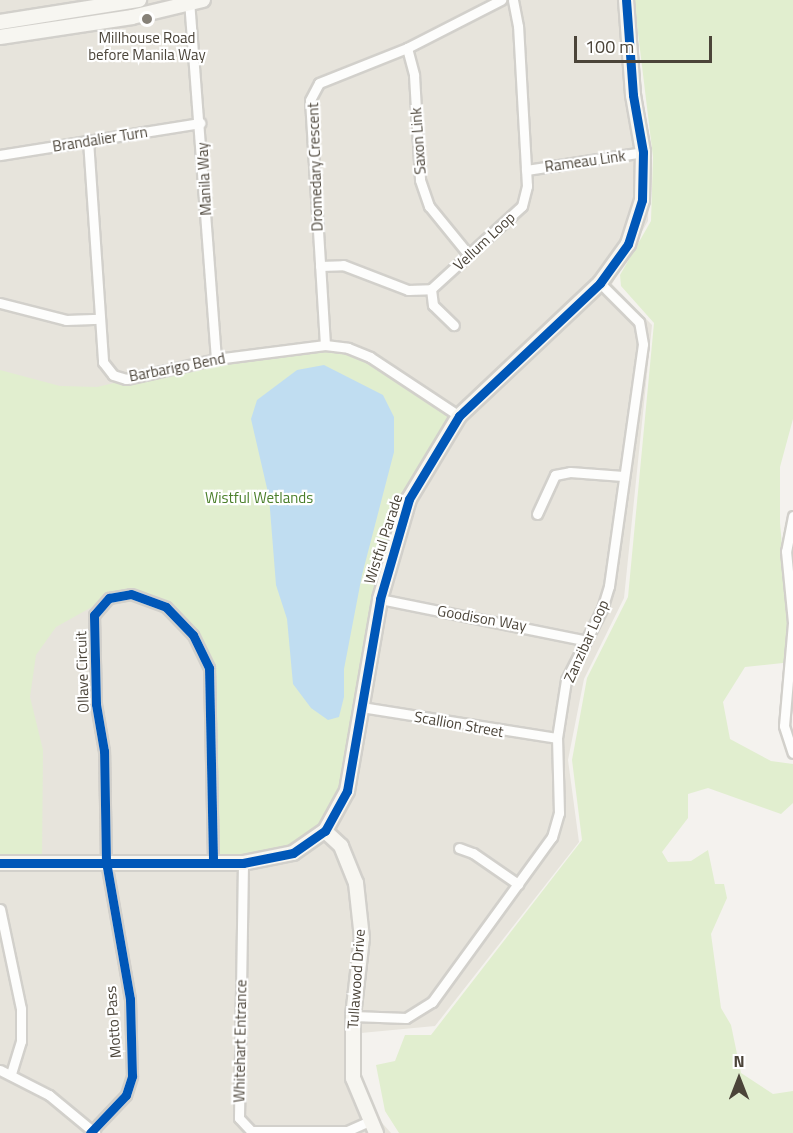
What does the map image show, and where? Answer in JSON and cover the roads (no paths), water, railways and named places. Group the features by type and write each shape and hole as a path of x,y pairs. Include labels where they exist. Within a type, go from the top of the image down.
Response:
{"street":[{"path":"0,37 132,17 203,0"},
{"name":"Dromedary Crescent","path":"325,345 310,100 319,83 407,48 501,0"},
{"name":"Vellum Loop","path":"431,289 522,206 526,170 518,26 513,0"},
{"name":"Wistful Parade","path":"0,863 243,863 293,853 325,831 346,791 380,599 409,500 459,416 600,283 628,244 642,200 643,152 633,95 626,0"},
{"path":"0,22 132,1"},
{"name":"Manila Way","path":"189,2 200,123 216,359"},
{"name":"Saxon Link","path":"407,48 414,75 420,180 429,206 469,255"},
{"name":"Brandalier Turn","path":"0,155 200,123"},
{"name":"Barbarigo Bend","path":"88,140 104,362 113,375 126,379 216,359 325,345 348,348 370,357 459,416"},
{"name":"Rameau Link","path":"526,170 643,152"},
{"path":"320,266 343,266 408,290 431,289 433,305 454,324"},
{"name":"Zanzibar Loop","path":"353,1016 406,1018 432,1002 552,837 559,813 557,738 566,680 583,640 602,609 609,586 643,344 639,322 600,283"},
{"path":"0,303 66,320 100,319"},
{"path":"537,514 551,479 561,472 623,476"},
{"path":"793,516 786,551 791,579 793,623 785,735 793,753"},
{"name":"Ollave Circuit","path":"106,862 104,751 96,704 94,615 110,598 131,594 166,607 193,635 208,668 213,862"},
{"name":"Goodison Way","path":"380,599 583,640"},
{"name":"Scallion Street","path":"361,707 557,738"},
{"name":"Tullawood Drive","path":"325,831 341,846 356,883 362,938 353,1016 353,1078 369,1121 376,1133"},
{"path":"459,848 473,853 518,884"},
{"name":"Motto Pass","path":"92,1132 126,1095 132,1076 130,999 106,862"},
{"name":"Whitehart Entrance","path":"243,863 239,1118 251,1131 347,1131 369,1121"},
{"path":"0,909 21,1009 21,1041 11,1074"},
{"path":"0,1070 49,1095 92,1132"}],"water":[{"path":"324,365 383,395 394,417 394,452 362,575 344,669 344,697 339,717 328,720 311,708 293,684 287,619 276,585 269,497 251,419 257,400 297,370"}],"place":[{"name":"Millhouse Road before Manila Way","path":"147,19"}],"park label":[{"name":"Wistful Wetlands","path":"259,498"}]}
